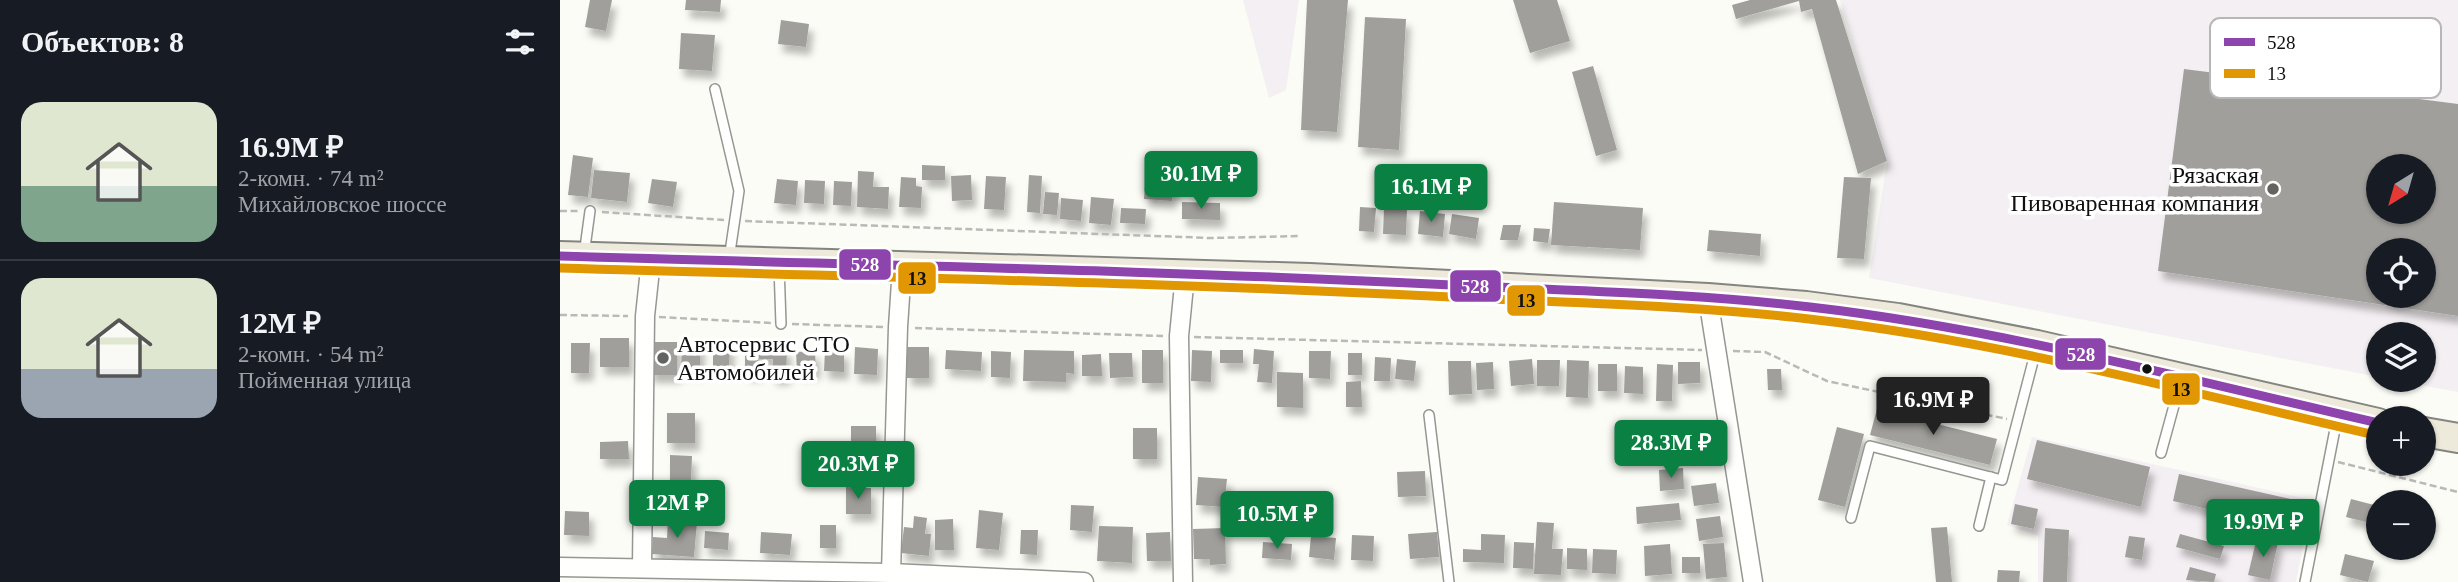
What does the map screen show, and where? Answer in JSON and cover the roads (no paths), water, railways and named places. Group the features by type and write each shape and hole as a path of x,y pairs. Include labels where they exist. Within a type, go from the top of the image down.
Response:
{"main road":[{"path":"572,257 1336,279 1708,298 1806,306 1898,318 2037,345 2182,376 2366,420"},
{"path":"2436,434 2458,438"}],"street":[{"path":"642,567 645,316 651,260"},
{"path":"881,576 902,267"},
{"path":"1183,582 1179,336 1185,275"},
{"path":"1708,298 1753,582"},
{"path":"560,567 603,571 642,567 789,576 1084,582"}],"lane":[{"path":"715,89 739,191 729,262"},
{"path":"572,257 590,211"},
{"path":"779,262 781,324"},
{"path":"1851,518 1870,446 2002,480 2037,345"},
{"path":"2161,453 2182,376"},
{"path":"2305,582 2338,414"},
{"path":"1429,415 1449,582"},
{"path":"1979,526 1991,477"}],"place":[{"name":"Рязаская Пивоваренная компания","path":"2273,189"},
{"name":"Автосервис СТО Автомобилей","path":"663,358"}]}
